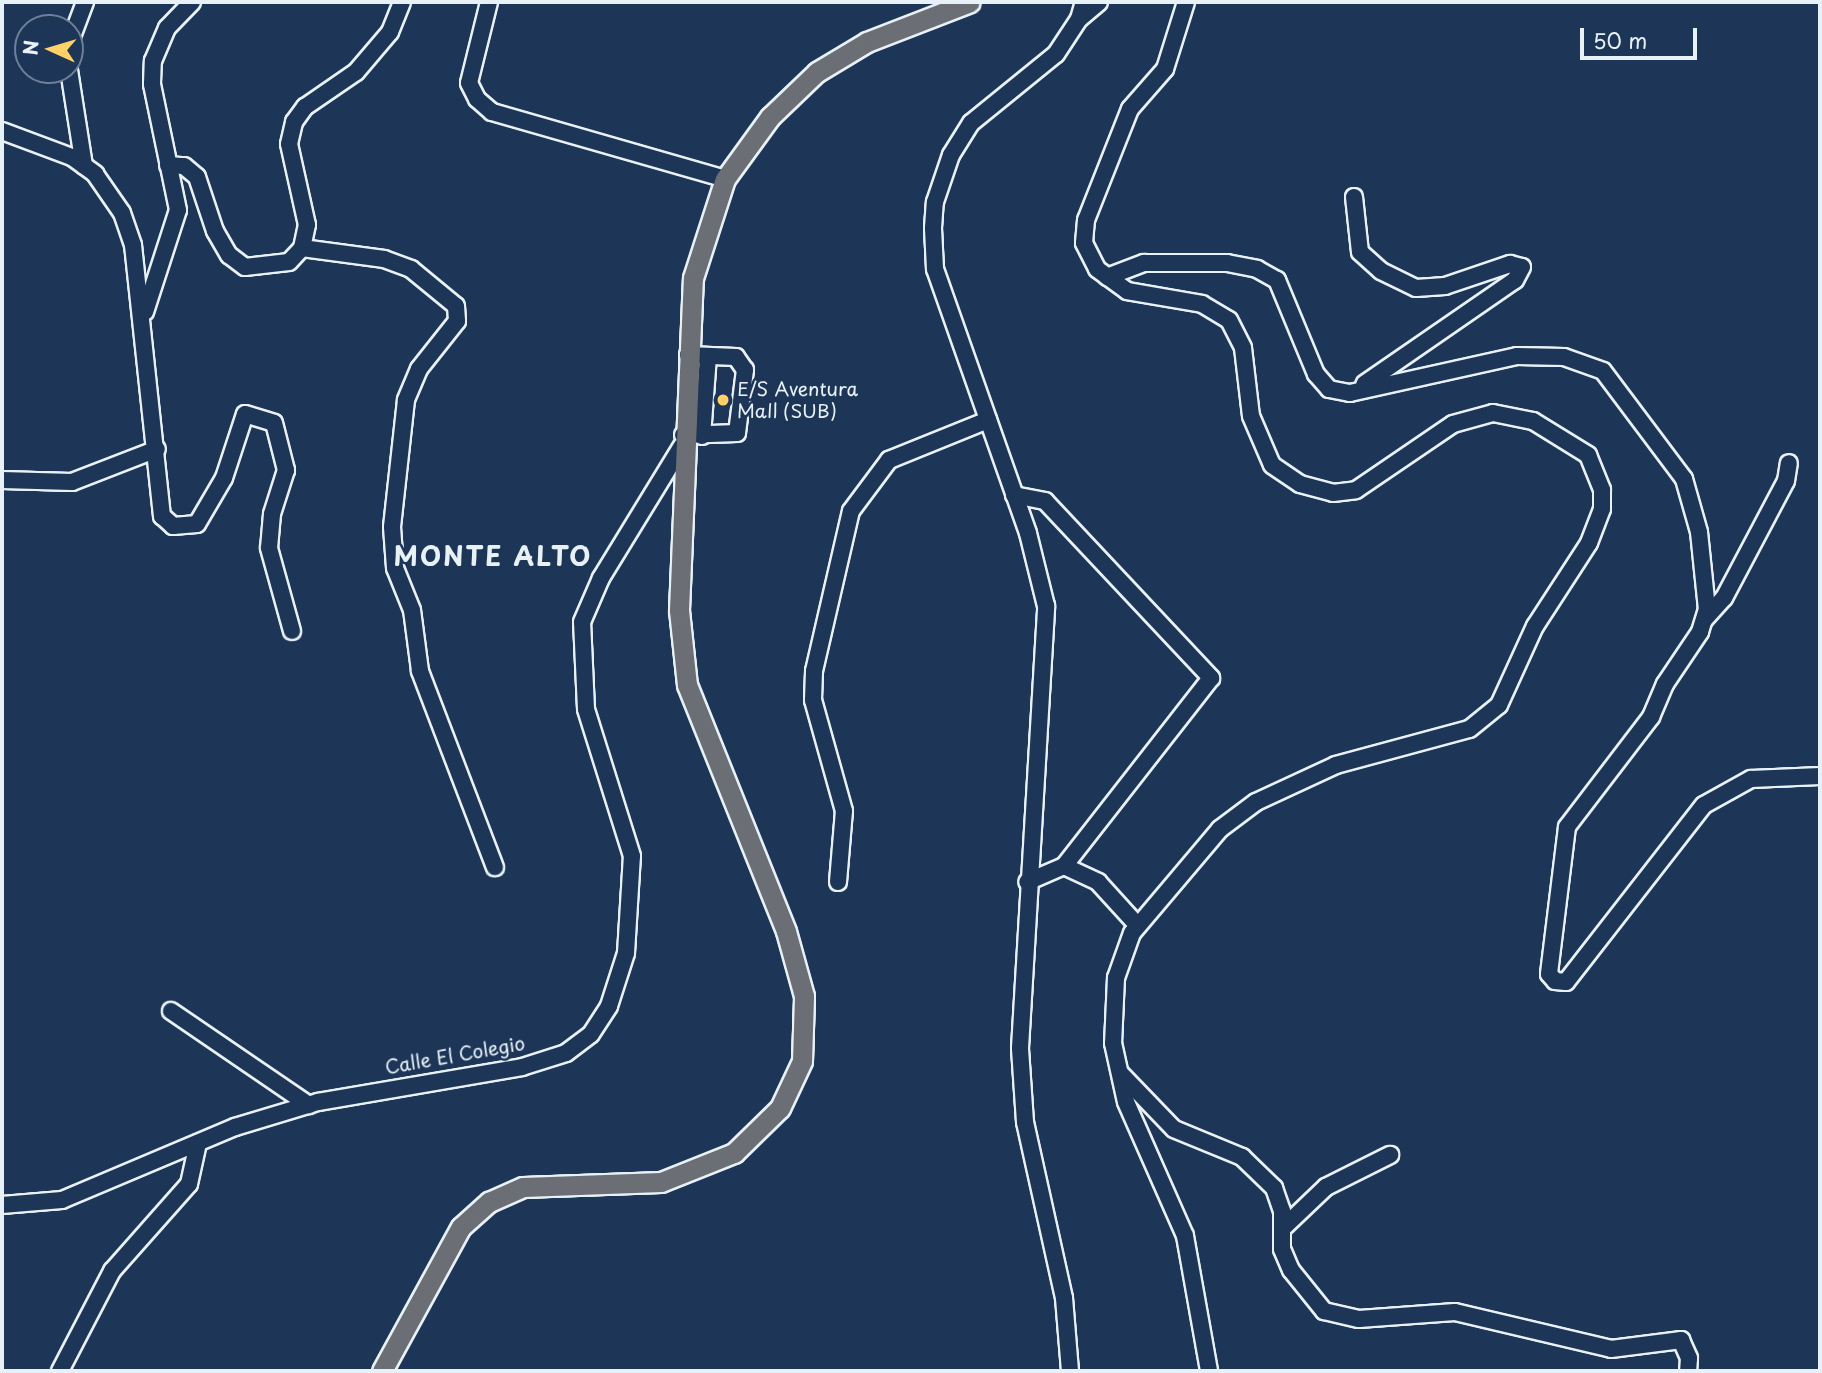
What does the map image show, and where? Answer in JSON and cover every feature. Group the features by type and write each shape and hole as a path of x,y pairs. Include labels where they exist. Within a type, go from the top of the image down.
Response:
{"main road":[{"path":"383,1371 461,1227 489,1202 523,1187 660,1182 734,1153 780,1108 802,1061 804,996 786,931 687,685 679,610 682,441 693,278 725,179 770,117 817,72 867,42 970,2"}],"street":[{"path":"143,318 178,210 168,166 153,61 167,28 192,2"},
{"path":"168,166 184,166 197,177 215,231 245,267 289,262 302,248 307,225 289,144 294,122 305,107 356,72 390,32 402,2"},
{"path":"489,2 470,83 477,99 492,112 725,179"},
{"path":"1080,19 1084,2"},
{"path":"1070,1371 1064,1298 1025,1122 1020,1048 1027,882 1046,607 1014,495 935,270 934,202 951,155 971,123 1056,54 1080,19 1098,2"},
{"path":"1186,2 1165,69 1130,109 1086,220 1084,243 1107,277 1126,291 1202,304 1229,320 1243,348 1251,416 1272,466 1300,484 1333,494 1356,490 1452,424 1493,413 1533,421 1568,439 1588,455 1602,489 1602,509 1589,542 1535,626 1499,705 1469,729 1336,765 1256,802 1220,830 1138,926 1116,978 1113,1043 1126,1102 1185,1236 1209,1371"},
{"path":"71,84 84,166"},
{"path":"2,131 84,166 122,213 133,245 143,318 162,516 184,527 197,524 209,509 245,414 274,422 283,439 286,470 272,514 269,548 292,631"},
{"path":"1350,393 1515,280 1522,267 1510,264 1445,286 1416,289 1381,271 1360,252 1354,197"},
{"path":"302,248 384,259 411,269 456,306 457,321 419,369 406,400 392,527 419,671 495,867"},
{"path":"1107,277 1144,263 1227,263 1257,269 1277,280 1316,374 1329,390 1350,393 1517,356 1564,357 1603,371 1684,479 1706,580 1704,620"},
{"path":"682,441 737,433 745,370 736,357 688,355"},
{"path":"702,436 708,356"},
{"path":"838,882 844,811 813,700 814,671 851,511 889,460 988,420"},
{"name":"Calle El Colegio","path":"2,1205 62,1200 198,1143 309,1105 405,1083 523,1067 566,1053 591,1034 609,1006 626,953 632,856 586,709 582,622 601,578 682,441"},
{"path":"2,480 72,482 157,449"},
{"path":"1789,463 1786,481 1724,598 1704,620 1651,717 1567,827 1549,974 1566,982 1704,805 1751,779 1820,776"},
{"path":"1014,495 1045,501 1211,678 1064,866 1027,882"},
{"path":"1064,866 1098,882 1138,926"},
{"path":"171,1011 309,1105"},
{"path":"1119,1072 1174,1129 1242,1157 1274,1188 1282,1229 1282,1249 1291,1270 1324,1311 1341,1319 1455,1312 1508,1321 1580,1345 1611,1349 1681,1340 1688,1371"},
{"path":"60,1371 112,1271 189,1184 198,1143"},
{"path":"1282,1229 1326,1187 1390,1155"}],"place":[{"name":"E/S Aventura Mall (SUB)","path":"723,400"}],"district":[{"name":"MONTE ALTO","path":"493,556"}]}
